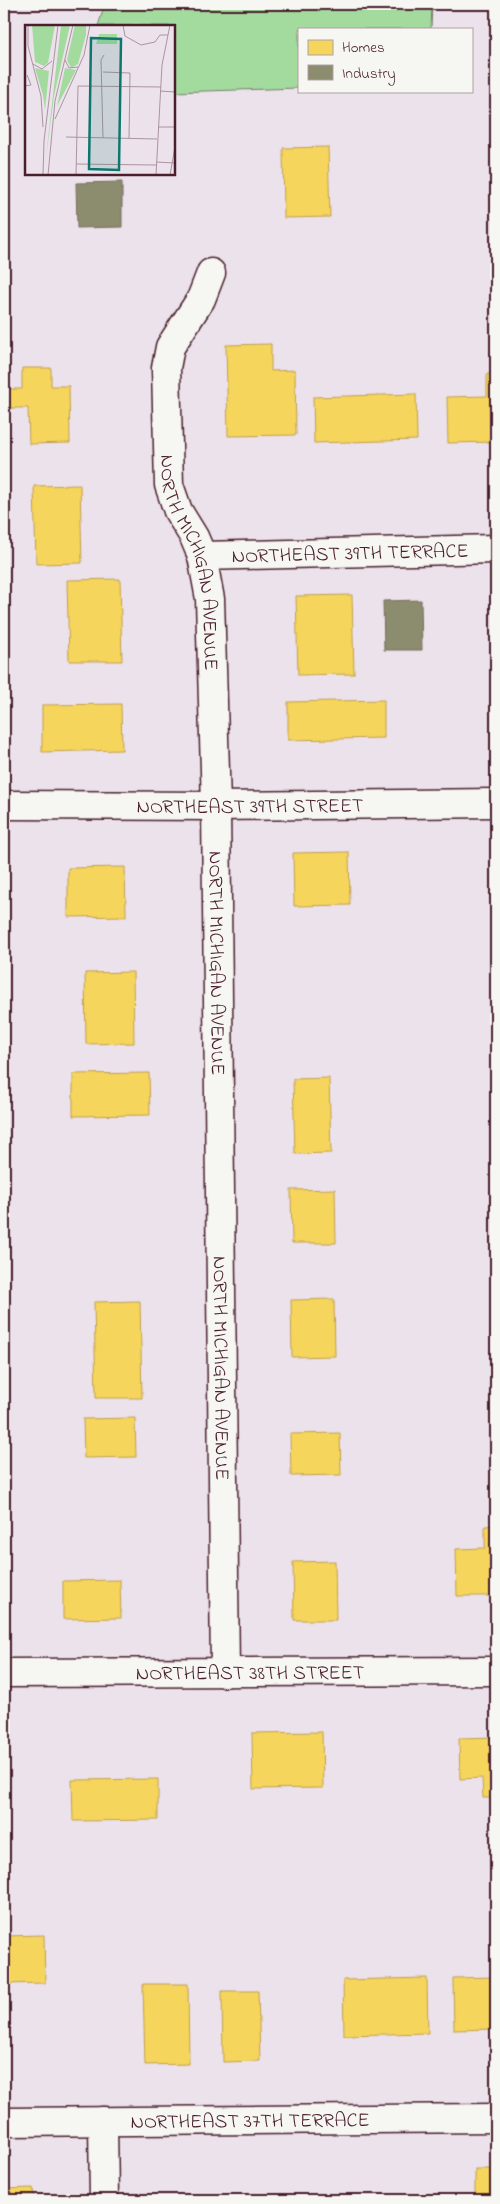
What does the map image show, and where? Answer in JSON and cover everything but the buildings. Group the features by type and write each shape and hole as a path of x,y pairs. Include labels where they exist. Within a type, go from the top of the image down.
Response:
{"street":[{"name":"NORTH MICHIGAN AVENUE","path":"212,273 201,299 170,347 166,368 169,485 178,511 194,537 202,556 210,600 216,806 224,1673"},
{"name":"NORTHEAST 39TH TERRACE","path":"202,556 496,549"},
{"name":"NORTHEAST 39TH STREET","path":"4,806 496,803"},
{"name":"NORTHEAST 38TH STREET","path":"4,1673 496,1671"},
{"name":"NORTHEAST 37TH TERRACE","path":"4,2122 496,2118"},
{"path":"103,2121 104,2200"}],"green space":[{"path":"105,4 432,4 431,28 298,28 298,88 175,92 175,25 98,25"}]}
